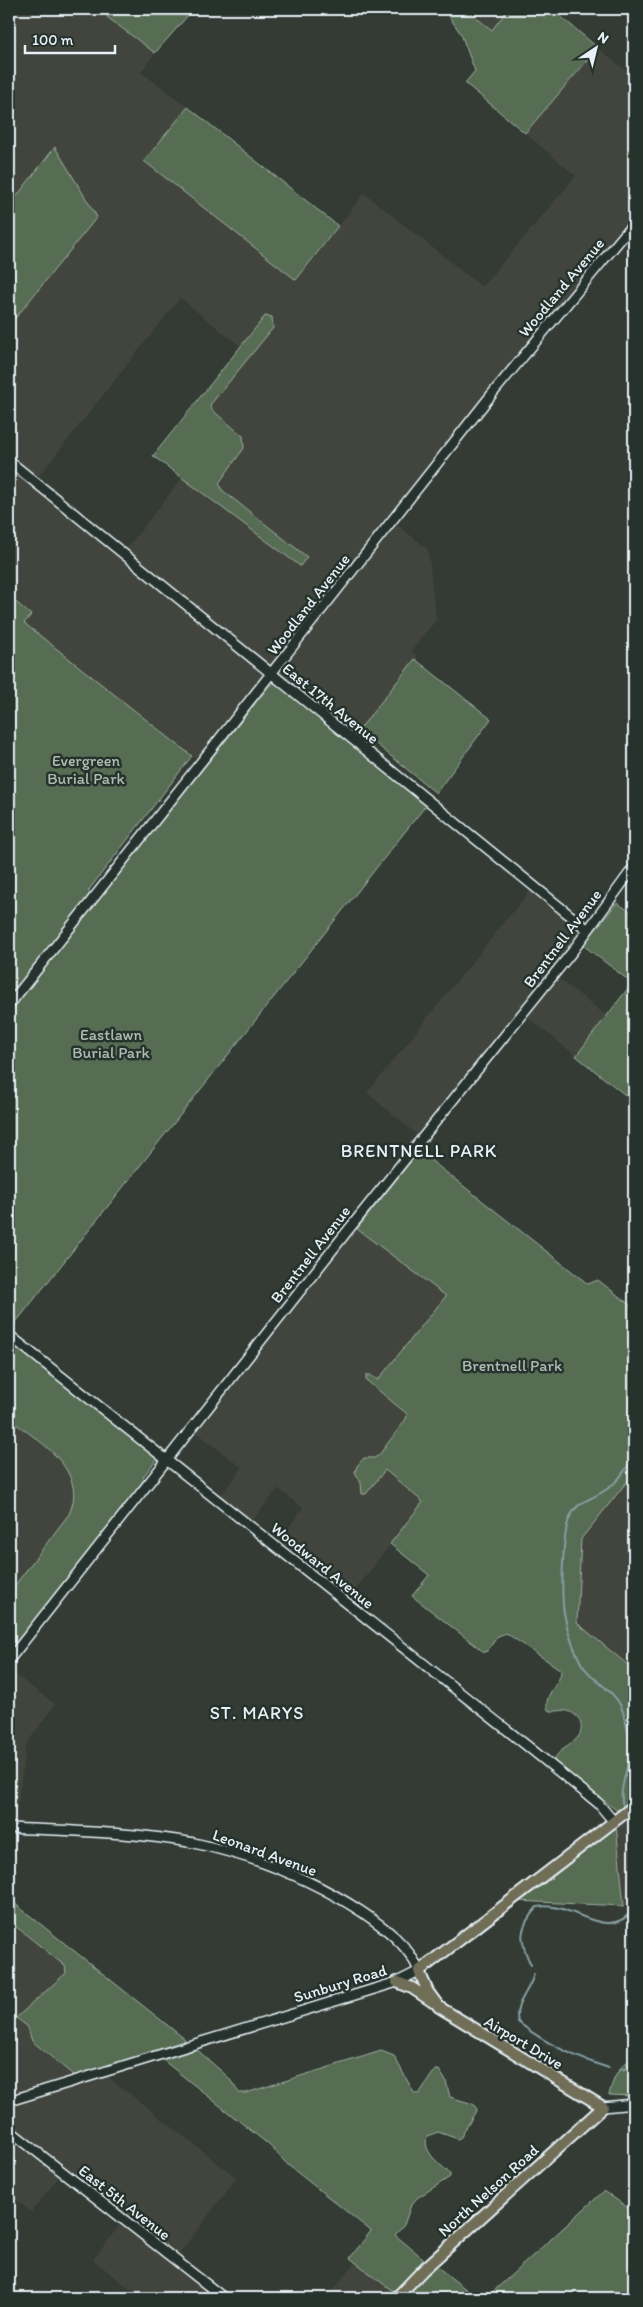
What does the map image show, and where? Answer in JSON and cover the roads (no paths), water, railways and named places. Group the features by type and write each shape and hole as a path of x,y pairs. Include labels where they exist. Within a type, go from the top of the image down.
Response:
{"main road":[{"name":"Sunbury Road","path":"419,1971 634,1806"},
{"name":"Airport Drive","path":"419,1971 428,1992 439,2007 603,2106"},
{"path":"397,1982 412,1988 439,2007"},
{"name":"North Nelson Road","path":"396,2298 423,2270 603,2106"}],"street":[{"name":"Woodland Avenue","path":"9,1005 506,376 634,223"},
{"name":"East 17th Avenue","path":"9,461 588,930"},
{"name":"Brentnell Avenue","path":"9,1660 341,1239 572,952 634,867"},
{"name":"Woodward Avenue","path":"9,1335 598,1803 614,1822"},
{"name":"Leonard Avenue","path":"9,1828 171,1840 226,1851 304,1880 347,1903 394,1936 416,1963 419,1971"},
{"name":"Sunbury Road","path":"9,2101 397,1982 419,1971"},
{"path":"603,2106 634,2104"},
{"name":"East 5th Avenue","path":"9,2130 224,2298"}],"waterway":[{"path":"624,1808 622,1794 630,1745 623,1712 620,1704 610,1692 586,1670 575,1651 564,1613 563,1578 564,1547 571,1515 581,1503 609,1488 621,1476 634,1457"},
{"path":"628,1816 634,1833"},
{"path":"531,1965 524,1948 522,1935 526,1921 537,1907 564,1909 588,1919 612,1923 623,1919 634,1909"},
{"path":"534,1974 520,2003 517,2015 518,2022 539,2037 561,2049 609,2068"},
{"path":"620,2070 634,2067"}],"district":[{"name":"BRENTNELL PARK","path":"419,1151"},
{"name":"ST. MARYS","path":"257,1713"}],"park label":[{"name":"Evergreen Burial Park","path":"86,769"},
{"name":"Eastlawn Burial Park","path":"111,1043"},
{"name":"Brentnell Park","path":"512,1365"}]}
